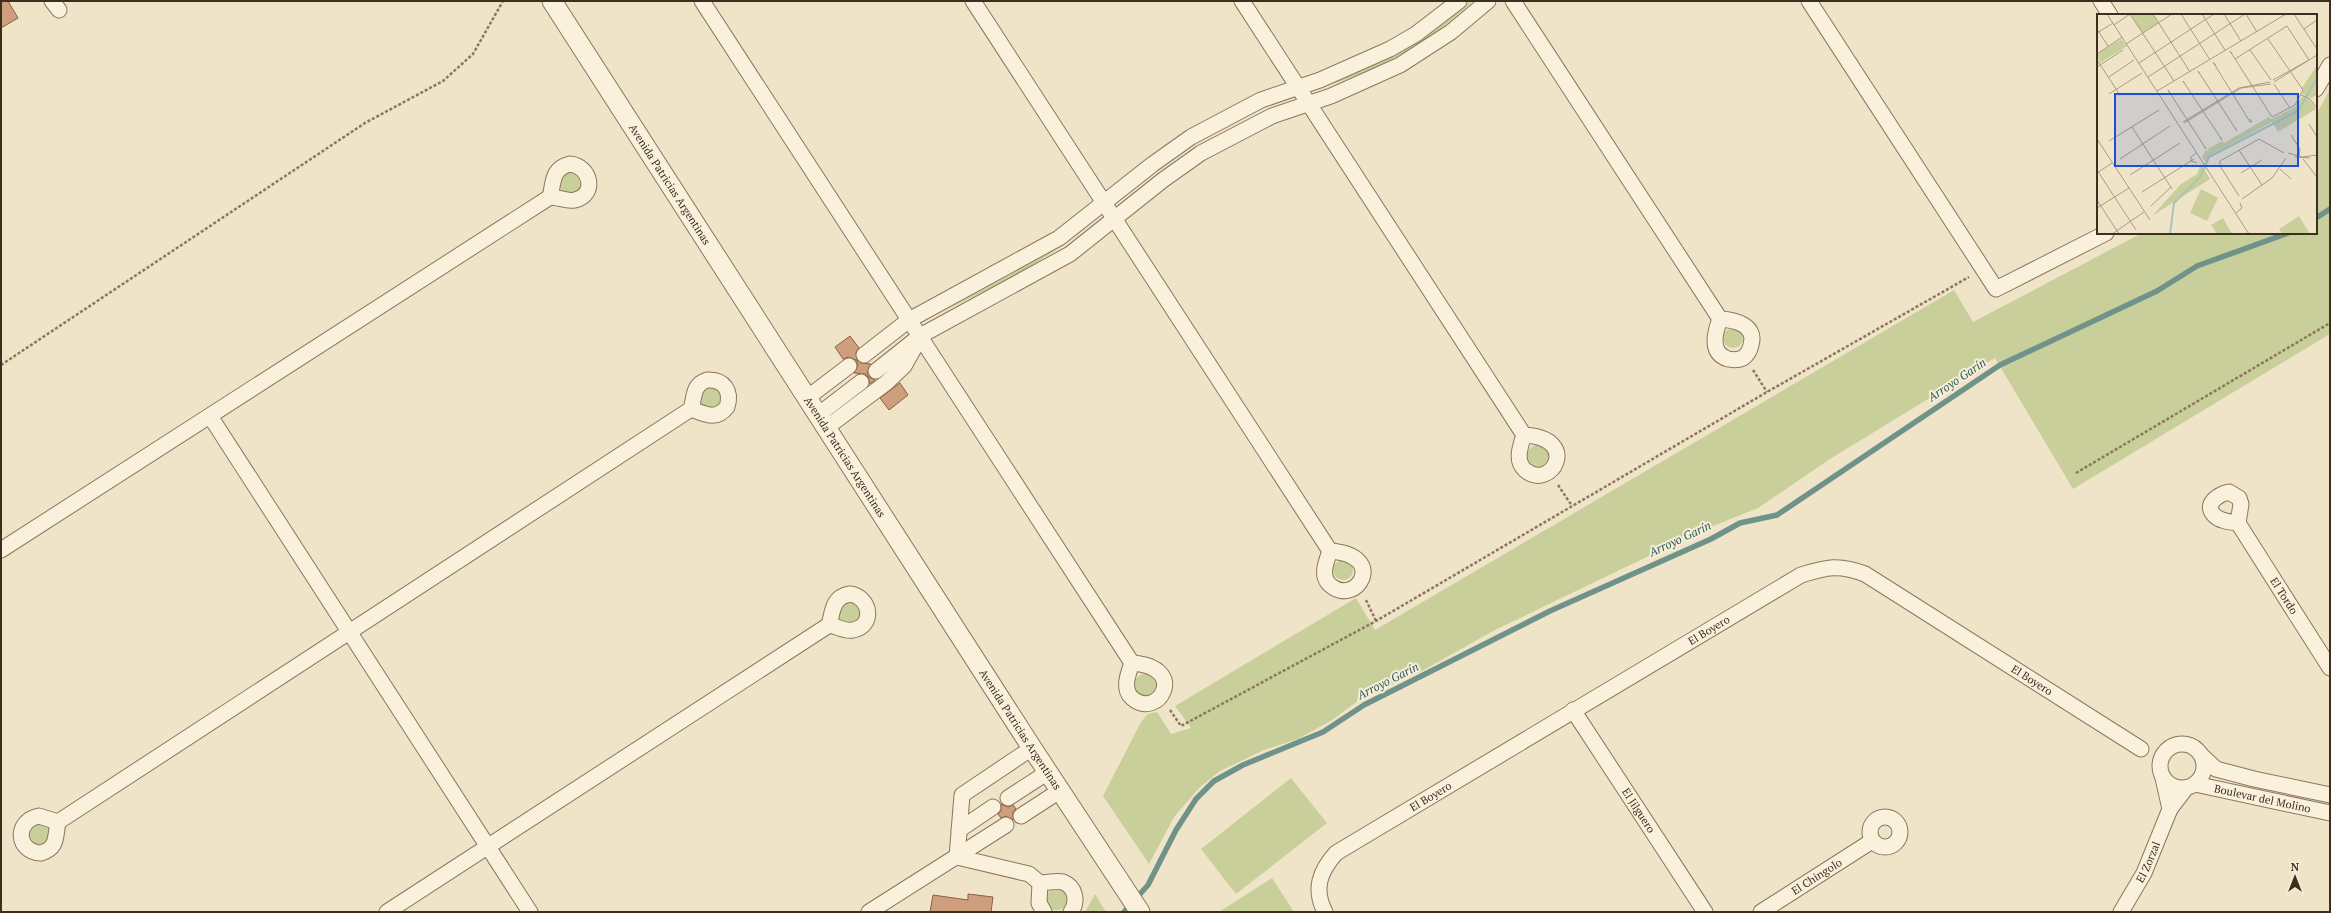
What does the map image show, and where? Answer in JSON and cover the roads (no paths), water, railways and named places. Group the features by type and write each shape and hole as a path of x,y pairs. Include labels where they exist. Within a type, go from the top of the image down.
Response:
{"street":[{"name":"Avenida Patricias Argentinas","path":"552,1 1032,748 1140,912"},
{"path":"702,1 1132,663 1127,681 1129,695 1137,702 1144,704 1156,701 1161,697 1165,683 1162,674 1154,667 1145,664 1132,663"},
{"path":"973,1 1330,551 1324,573 1327,583 1342,592 1354,588 1359,584 1363,570 1360,561 1352,554 1330,551"},
{"path":"1242,1 1524,435 1519,458 1522,467 1530,474 1538,476 1549,472 1557,462 1558,454 1554,445 1546,439 1524,435"},
{"path":"864,355 909,320 1059,238 1152,164 1191,137 1261,100 1353,67 1390,49 1416,34 1459,1"},
{"path":"876,371 920,336 1070,254 1201,153 1272,116 1309,104 1370,80 1400,66 1451,32 1488,1"},
{"path":"1513,1 1720,319 1742,323 1750,330 1753,339 1750,350 1744,357 1732,360 1725,358 1717,351 1714,341 1720,319"},
{"path":"1809,1 1982,270 1996,289 2104,234"},
{"path":"2101,1 2109,14"},
{"path":"2317,87 2330,65"},
{"path":"1,550 550,197"},
{"path":"822,422 886,383 904,366 920,336"},
{"path":"807,398 849,366"},
{"path":"822,422 861,382"},
{"path":"58,822 691,409"},
{"path":"210,416 530,912"},
{"name":"El Tordo","path":"2238,523 2330,668"},
{"name":"El Boyero","path":"1325,912 1318,896 1319,881 1324,866 1336,852 1801,575 1825,567 1847,567 1865,574 2141,749 2161,774"},
{"path":"387,912 829,625"},
{"name":"El Jilguero","path":"1573,710 1705,912"},
{"path":"2141,749 2167,749 2179,744 2186,744 2197,750 2201,755 2203,761 2202,774 2190,786 2173,786 2161,774"},
{"path":"957,857 962,795 1032,748"},
{"path":"2167,749 2162,755 2161,774 2170,809"},
{"name":"Boulevar del Molino","path":"2201,755 2216,769 2254,779 2330,795"},
{"path":"1008,798 1048,772"},
{"name":"Boulevar del Molino","path":"2190,786 2330,813"},
{"name":"El Zorzal","path":"2121,912 2144,873 2170,809 2190,786"},
{"path":"1021,816 1061,790"},
{"path":"959,830 993,808"},
{"path":"869,912 1006,825"},
{"name":"El Chingolo","path":"1761,912 1872,841"},
{"path":"957,857 1029,874 1040,883 1056,881 1068,885 1075,895 1074,908 1071,912"},
{"path":"1040,883 1039,902 1044,912"}],"waterway":[{"name":"Arroyo Garín","path":"2317,217 2330,209"},
{"name":"Arroyo Garín","path":"1124,912 1148,885 1176,830 1196,799 1214,781 1243,765 1323,732 1364,705 1550,611 1711,539 1740,523 1777,515 2000,365 2157,291 2197,266 2285,234"}]}
